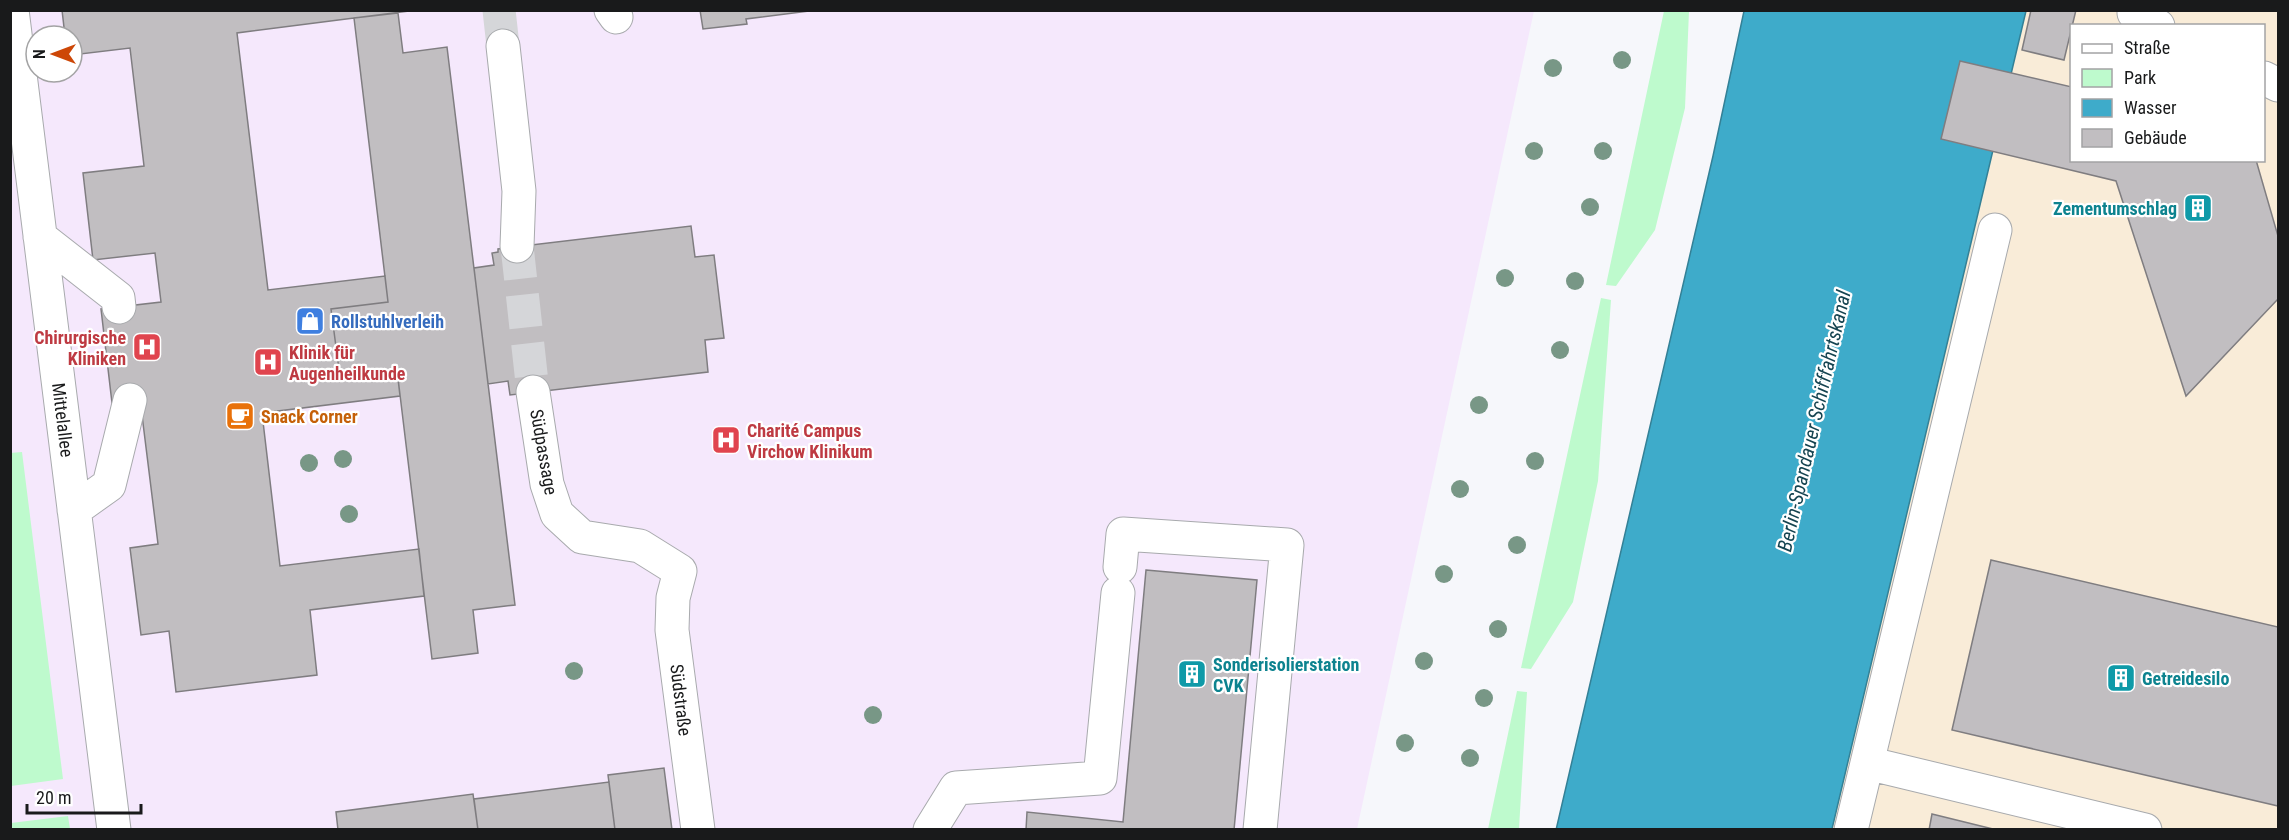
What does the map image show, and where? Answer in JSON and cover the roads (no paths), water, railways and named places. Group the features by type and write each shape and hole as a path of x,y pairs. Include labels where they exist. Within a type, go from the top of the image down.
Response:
{"lane":[{"name":"Mittelallee","path":"12,10 114,830"},
{"path":"503,46 519,191 517,246"},
{"path":"1851,830 1995,230"},
{"path":"40,237 118,298 119,307"},
{"name":"Südpassage","path":"533,392 547,484 557,514 582,537 640,546 680,571"},
{"path":"74,510 109,485 130,400"},
{"path":"930,830 956,788 1100,778 1123,534 1287,545 1260,830"},
{"name":"Südstraße","path":"680,571 673,598 672,630 698,830"},
{"path":"1867,763 2145,830"}],"water":[{"name":"Berlin-Spandauer Schifffahrtskanal","path":"1744,11 2026,11 1832,829 1556,830 1713,156"}],"tunnel":[{"path":"499,10 503,46"},
{"path":"517,246 533,392"}],"place":[{"name":"Zementumschlag","path":"2198,208"},
{"name":"Rollstuhlverleih","path":"310,321"},
{"name":"Chirurgische Kliniken","path":"147,347"},
{"name":"Klinik für Augenheilkunde","path":"268,362"},
{"name":"Snack Corner","path":"240,416"},
{"name":"Charité Campus Virchow Klinikum","path":"726,440"},
{"name":"Sonderisolierstation CVK","path":"1192,674"},
{"name":"Getreidesilo","path":"2121,678"}]}
